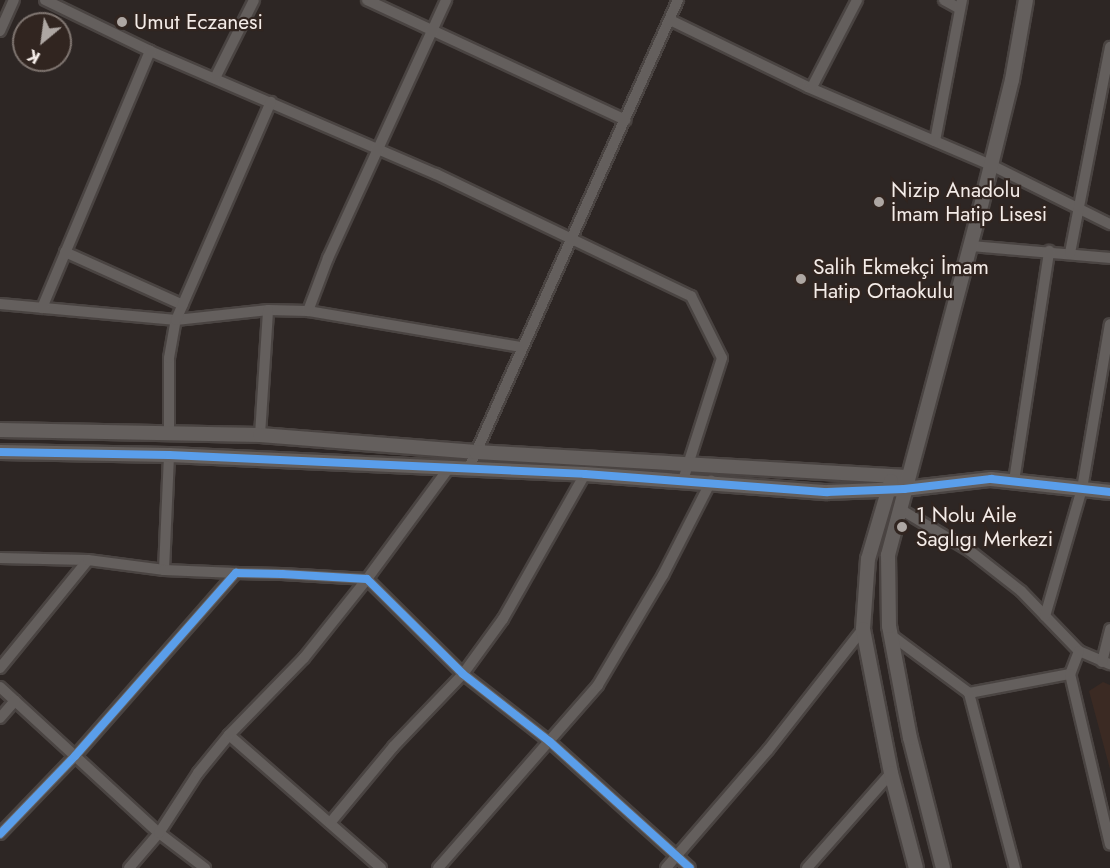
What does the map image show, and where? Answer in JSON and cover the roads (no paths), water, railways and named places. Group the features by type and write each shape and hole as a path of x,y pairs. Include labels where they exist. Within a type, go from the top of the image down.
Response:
{"street":[{"path":"0,31 14,0"},
{"path":"45,0 150,51 379,149 691,296 723,358 683,480"},
{"path":"215,78 254,0"},
{"path":"367,0 625,120"},
{"path":"308,311 446,0"},
{"path":"469,468 521,347 678,0"},
{"path":"813,86 857,0"},
{"path":"935,141 961,5 944,0"},
{"path":"943,868 910,738 891,635 888,555 905,483 971,246 991,165 1026,0"},
{"path":"670,20 808,87 813,86 991,165 1081,207 1110,224"},
{"path":"1070,253 1081,207 1110,47"},
{"path":"42,308 150,51"},
{"path":"169,434 169,358 176,320 271,102"},
{"path":"971,246 1110,258"},
{"path":"1014,481 1048,251"},
{"path":"65,252 183,305"},
{"path":"0,304 176,320 268,310 308,311 521,347"},
{"path":"260,435 268,310"},
{"path":"1045,616 1082,489 1110,324"},
{"path":"0,430 260,435 476,452 688,465 890,483 991,479 1110,492"},
{"path":"0,452 169,455 448,469 469,468 711,481 827,492 890,483"},
{"path":"164,570 169,455"},
{"path":"129,868 159,833 198,772 229,735 304,658 368,579 448,469"},
{"path":"330,823 393,747 464,674 503,619 585,474"},
{"path":"438,868 598,685 663,575 711,481"},
{"path":"890,483 868,559 863,629 891,773 916,868"},
{"path":"900,509 970,551 1045,616 1079,651 1106,663 1110,628"},
{"path":"0,558 88,560 164,570 368,579 464,674 550,742 690,868"},
{"path":"0,668 88,560"},
{"path":"0,834 75,756 236,573"},
{"path":"666,868 768,750 863,629"},
{"path":"891,635 969,693 1015,868"},
{"path":"1079,651 1070,674 1110,844"},
{"path":"969,693 1070,674"},
{"path":"0,687 159,833 205,868"},
{"path":"0,718 15,701"},
{"path":"229,735 381,868"},
{"path":"807,868 891,773"}],"place":[{"name":"Umut Eczanesi","path":"122,22"},
{"name":"Nizip Anadolu İmam Hatip Lisesi","path":"879,202"},
{"name":"Salih Ekmekçi İmam Hatip Ortaokulu","path":"801,279"},
{"name":"1 Nolu Aile Saglıgı Merkezi","path":"902,527"}]}
